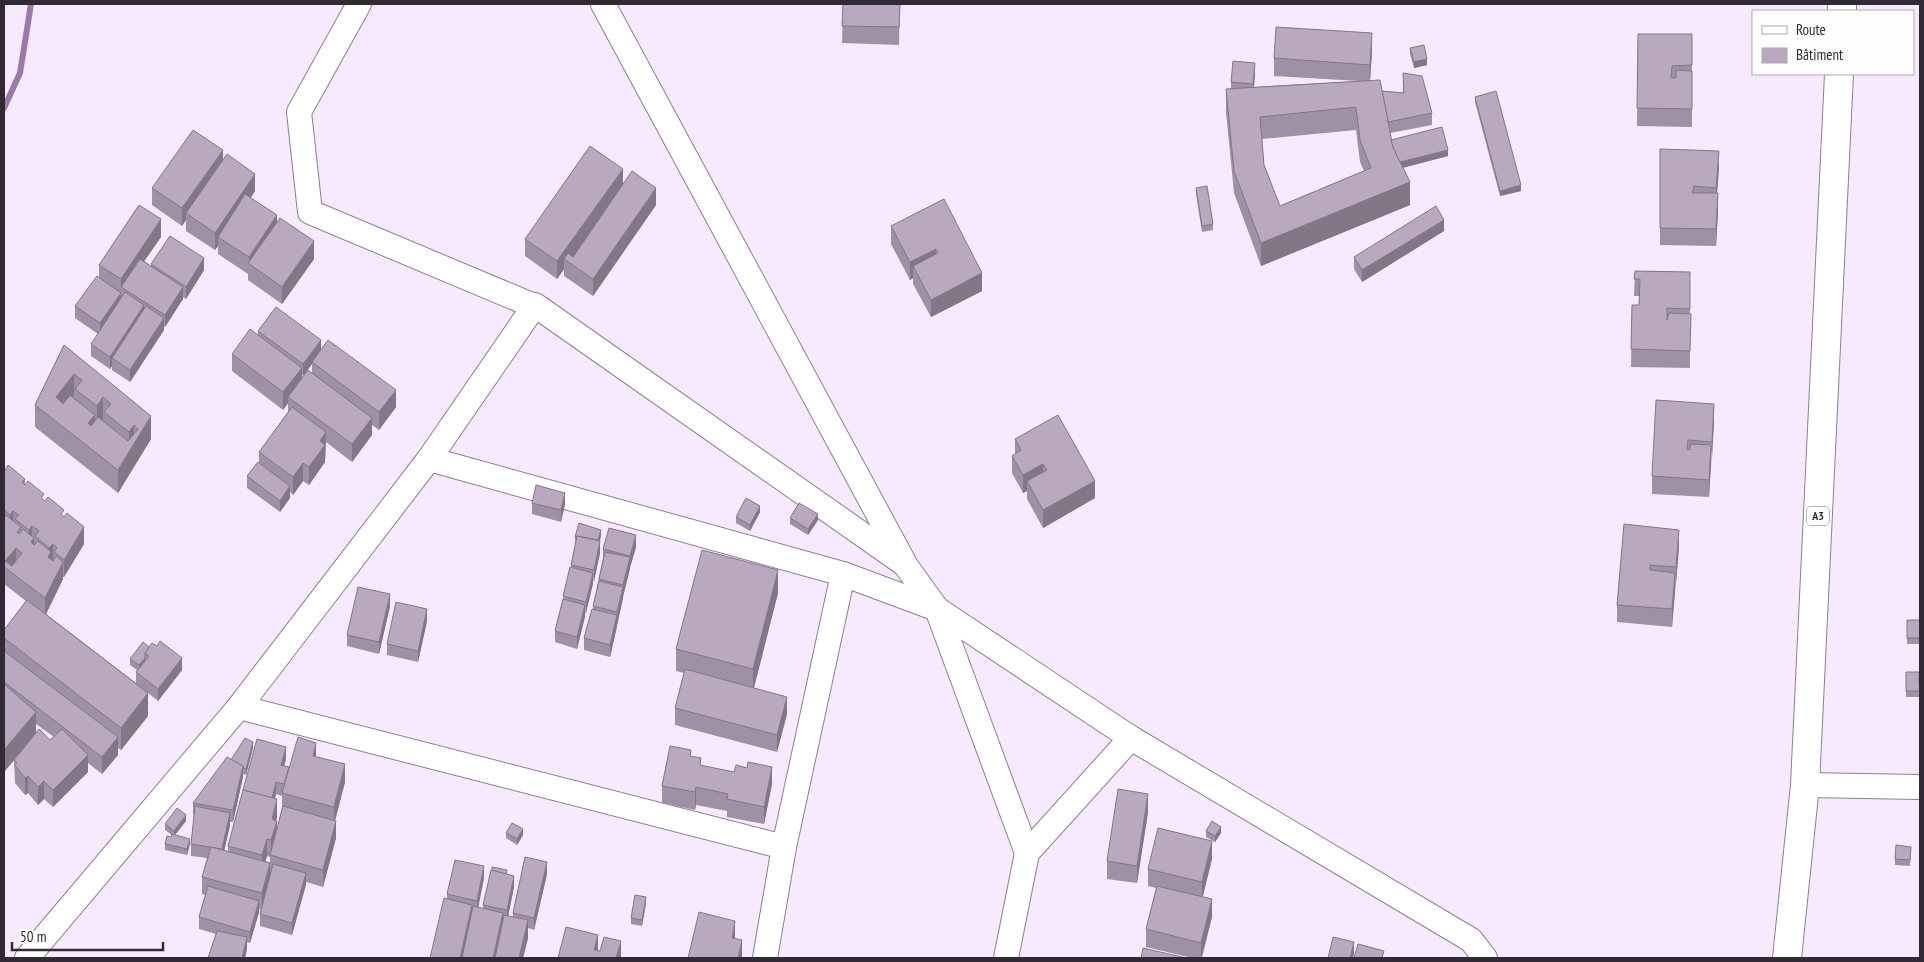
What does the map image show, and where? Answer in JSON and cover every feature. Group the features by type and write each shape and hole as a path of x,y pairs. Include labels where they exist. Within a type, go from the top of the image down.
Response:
{"highway":[{"name":"A3","path":"1787,958 1805,785 1839,75"}],"street":[{"path":"359,4 298,112 310,212 544,310 906,566"},
{"path":"603,4 906,566 937,609 1028,853"},
{"path":"27,958 239,707 429,459 534,306"},
{"path":"429,459 843,574 937,609 1131,738 1471,940 1485,958"},
{"path":"765,958 784,847 843,574"},
{"path":"239,707 784,847"},
{"path":"1006,958 1028,853 1131,738"},
{"path":"1805,785 1920,787"}],"building":[{"path":"843,4 900,4 899,27 842,26"},
{"path":"1276,27 1372,33 1370,65 1274,58"},
{"path":"1638,34 1692,34 1692,65 1672,66 1671,78 1676,78 1676,70 1692,71 1692,109 1637,108"},
{"path":"1424,45 1427,59 1414,62 1410,48"},
{"path":"1233,61 1255,63 1253,84 1231,82"},
{"path":"1403,73 1422,76 1432,113 1388,122 1382,91 1404,93"},
{"path":"1380,80 1393,147 1410,182 1261,243 1234,171 1226,89","holes":["1356,107 1360,140 1371,168 1280,206 1264,165 1260,117"]},
{"path":"1496,91 1521,185 1500,191 1475,97"},
{"path":"1442,127 1448,150 1400,162 1391,140"},
{"path":"193,130 223,150 182,208 152,188"},
{"path":"590,146 623,169 557,261 525,239"},
{"path":"1660,149 1719,151 1716,188 1694,186 1692,193 1718,193 1716,229 1660,228"},
{"path":"227,154 255,174 215,233 186,213"},
{"path":"632,171 656,188 593,279 564,259 568,253 573,257"},
{"path":"1207,186 1213,224 1202,226 1196,188"},
{"path":"245,194 277,215 249,257 218,237"},
{"path":"944,199 982,273 931,300 913,266 938,253 936,249 910,262 891,226"},
{"path":"139,205 161,219 121,279 99,265"},
{"path":"1436,206 1444,220 1362,270 1354,257"},
{"path":"280,218 314,241 282,287 248,263"},
{"path":"170,236 204,258 186,287 151,264"},
{"path":"140,259 183,287 165,315 121,287"},
{"path":"1635,271 1690,272 1690,309 1667,308 1667,320 1669,313 1691,314 1690,351 1631,349 1632,305 1639,305 1640,279 1634,279"},
{"path":"97,276 121,293 100,323 75,306"},
{"path":"125,292 144,305 110,357 91,344"},
{"path":"146,306 164,318 130,370 112,358"},
{"path":"276,307 321,340 303,364 258,331"},
{"path":"250,329 302,368 283,392 232,354"},
{"path":"328,340 396,390 379,412 312,362"},
{"path":"64,345 151,416 118,470 35,405","holes":["74,374 82,380 75,389 97,406 103,397 111,404 104,412 129,432 134,425 138,429 128,441 98,417 91,426 88,423 95,415 70,395 63,404 56,397"]},
{"path":"308,370 372,418 352,444 288,397"},
{"path":"1656,400 1714,404 1712,442 1688,440 1687,449 1690,450 1690,444 1711,445 1709,480 1652,476"},
{"path":"292,407 326,432 320,441 325,445 309,467 303,463 293,477 259,452"},
{"path":"1058,415 1095,481 1043,510 1027,481 1047,470 1043,464 1023,475 1012,456 1021,450 1015,439"},
{"path":"258,462 290,486 280,501 247,476"},
{"path":"8,465 25,479 22,482 25,485 28,481 44,494 41,498 45,501 48,497 64,510 61,514 64,517 67,513 84,527 64,560 54,552 57,548 53,544 49,548 35,536 39,531 32,526 29,530 15,519 19,515 13,511 10,515 4,510 4,472"},
{"path":"536,485 565,493 561,510 532,503"},
{"path":"746,498 760,506 750,525 736,517"},
{"path":"799,503 818,514 808,529 790,518"},
{"path":"6,515 21,527 17,532 19,534 23,529 34,538 31,542 34,545 38,541 51,552 48,557 53,561 56,556 63,562 45,598 4,567 4,518","holes":["16,548 22,553 12,566 5,561"]},
{"path":"579,523 601,530 598,540 575,537"},
{"path":"1624,524 1679,530 1676,567 1650,565 1650,570 1675,573 1672,609 1617,605"},
{"path":"609,528 636,535 630,556 603,549"},
{"path":"577,536 600,541 594,570 571,565"},
{"path":"702,550 778,570 753,669 676,649"},
{"path":"605,552 630,557 623,585 599,579"},
{"path":"570,567 593,573 586,602 563,596"},
{"path":"599,581 623,587 617,612 593,606"},
{"path":"358,587 390,594 379,642 347,635"},
{"path":"563,599 585,605 577,637 555,631"},
{"path":"27,600 148,693 121,728 4,638 4,630"},
{"path":"396,602 427,609 418,651 387,644"},
{"path":"592,609 617,615 610,645 584,638"},
{"path":"1907,620 1920,620 1920,638 1907,638"},
{"path":"160,641 182,658 158,689 136,672 149,656 145,653 152,643 157,646"},
{"path":"143,642 149,647 145,653 145,658 139,665 130,659"},
{"path":"4,651 118,737 102,757 4,682"},
{"path":"685,669 787,697 777,735 675,708"},
{"path":"1906,672 1919,672 1920,691 1906,691"},
{"path":"4,684 36,712 4,750"},
{"path":"39,729 50,740 62,729 88,755 53,790 44,781 38,787 28,776 25,778 15,765 17,763 14,760"},
{"path":"298,737 316,743 313,756 345,764 334,807 282,793"},
{"path":"245,738 253,742 246,769 231,760"},
{"path":"257,739 286,747 281,765 289,767 284,784 276,782 272,798 243,790"},
{"path":"670,746 691,750 690,756 701,758 700,765 734,772 736,765 747,768 748,762 772,767 764,807 727,799 728,794 696,787 695,792 662,786"},
{"path":"227,757 243,766 233,810 193,803"},
{"path":"1118,789 1148,794 1137,866 1107,861"},
{"path":"243,790 277,799 272,819 277,821 271,840 267,839 262,855 228,846"},
{"path":"195,806 230,813 222,849 191,844"},
{"path":"283,806 336,821 323,870 270,855"},
{"path":"177,808 186,815 174,831 165,824"},
{"path":"1212,821 1221,827 1215,836 1206,831"},
{"path":"512,823 523,829 517,839 506,833"},
{"path":"1158,828 1212,841 1202,882 1148,869"},
{"path":"172,834 190,839 187,849 165,844 167,836 171,837"},
{"path":"1896,845 1911,847 1910,860 1895,859"},
{"path":"211,847 270,863 262,893 202,877"},
{"path":"525,857 547,862 534,918 513,913"},
{"path":"455,860 484,866 477,901 447,894"},
{"path":"273,864 306,873 292,923 260,914"},
{"path":"492,867 507,870 506,874 492,870"},
{"path":"491,870 514,876 507,910 483,905"},
{"path":"208,886 259,901 250,932 199,917"},
{"path":"1157,886 1212,899 1201,943 1146,929"},
{"path":"635,895 646,897 642,920 631,918"},
{"path":"444,898 472,905 460,958 430,958"},
{"path":"473,906 503,913 493,958 462,958"},
{"path":"699,912 735,921 732,938 742,940 738,958 688,958"},
{"path":"504,915 528,920 519,958 495,958"},
{"path":"566,927 598,935 594,950 600,951 604,937 621,941 616,958 558,958"},
{"path":"217,931 247,937 242,958 208,958"},
{"path":"1333,937 1354,942 1350,958 1328,958"},
{"path":"1358,944 1384,951 1382,958 1354,958"},
{"path":"1143,948 1186,958 1141,958"}],"waterway":[{"path":"4,108 20,73 31,4"}]}
